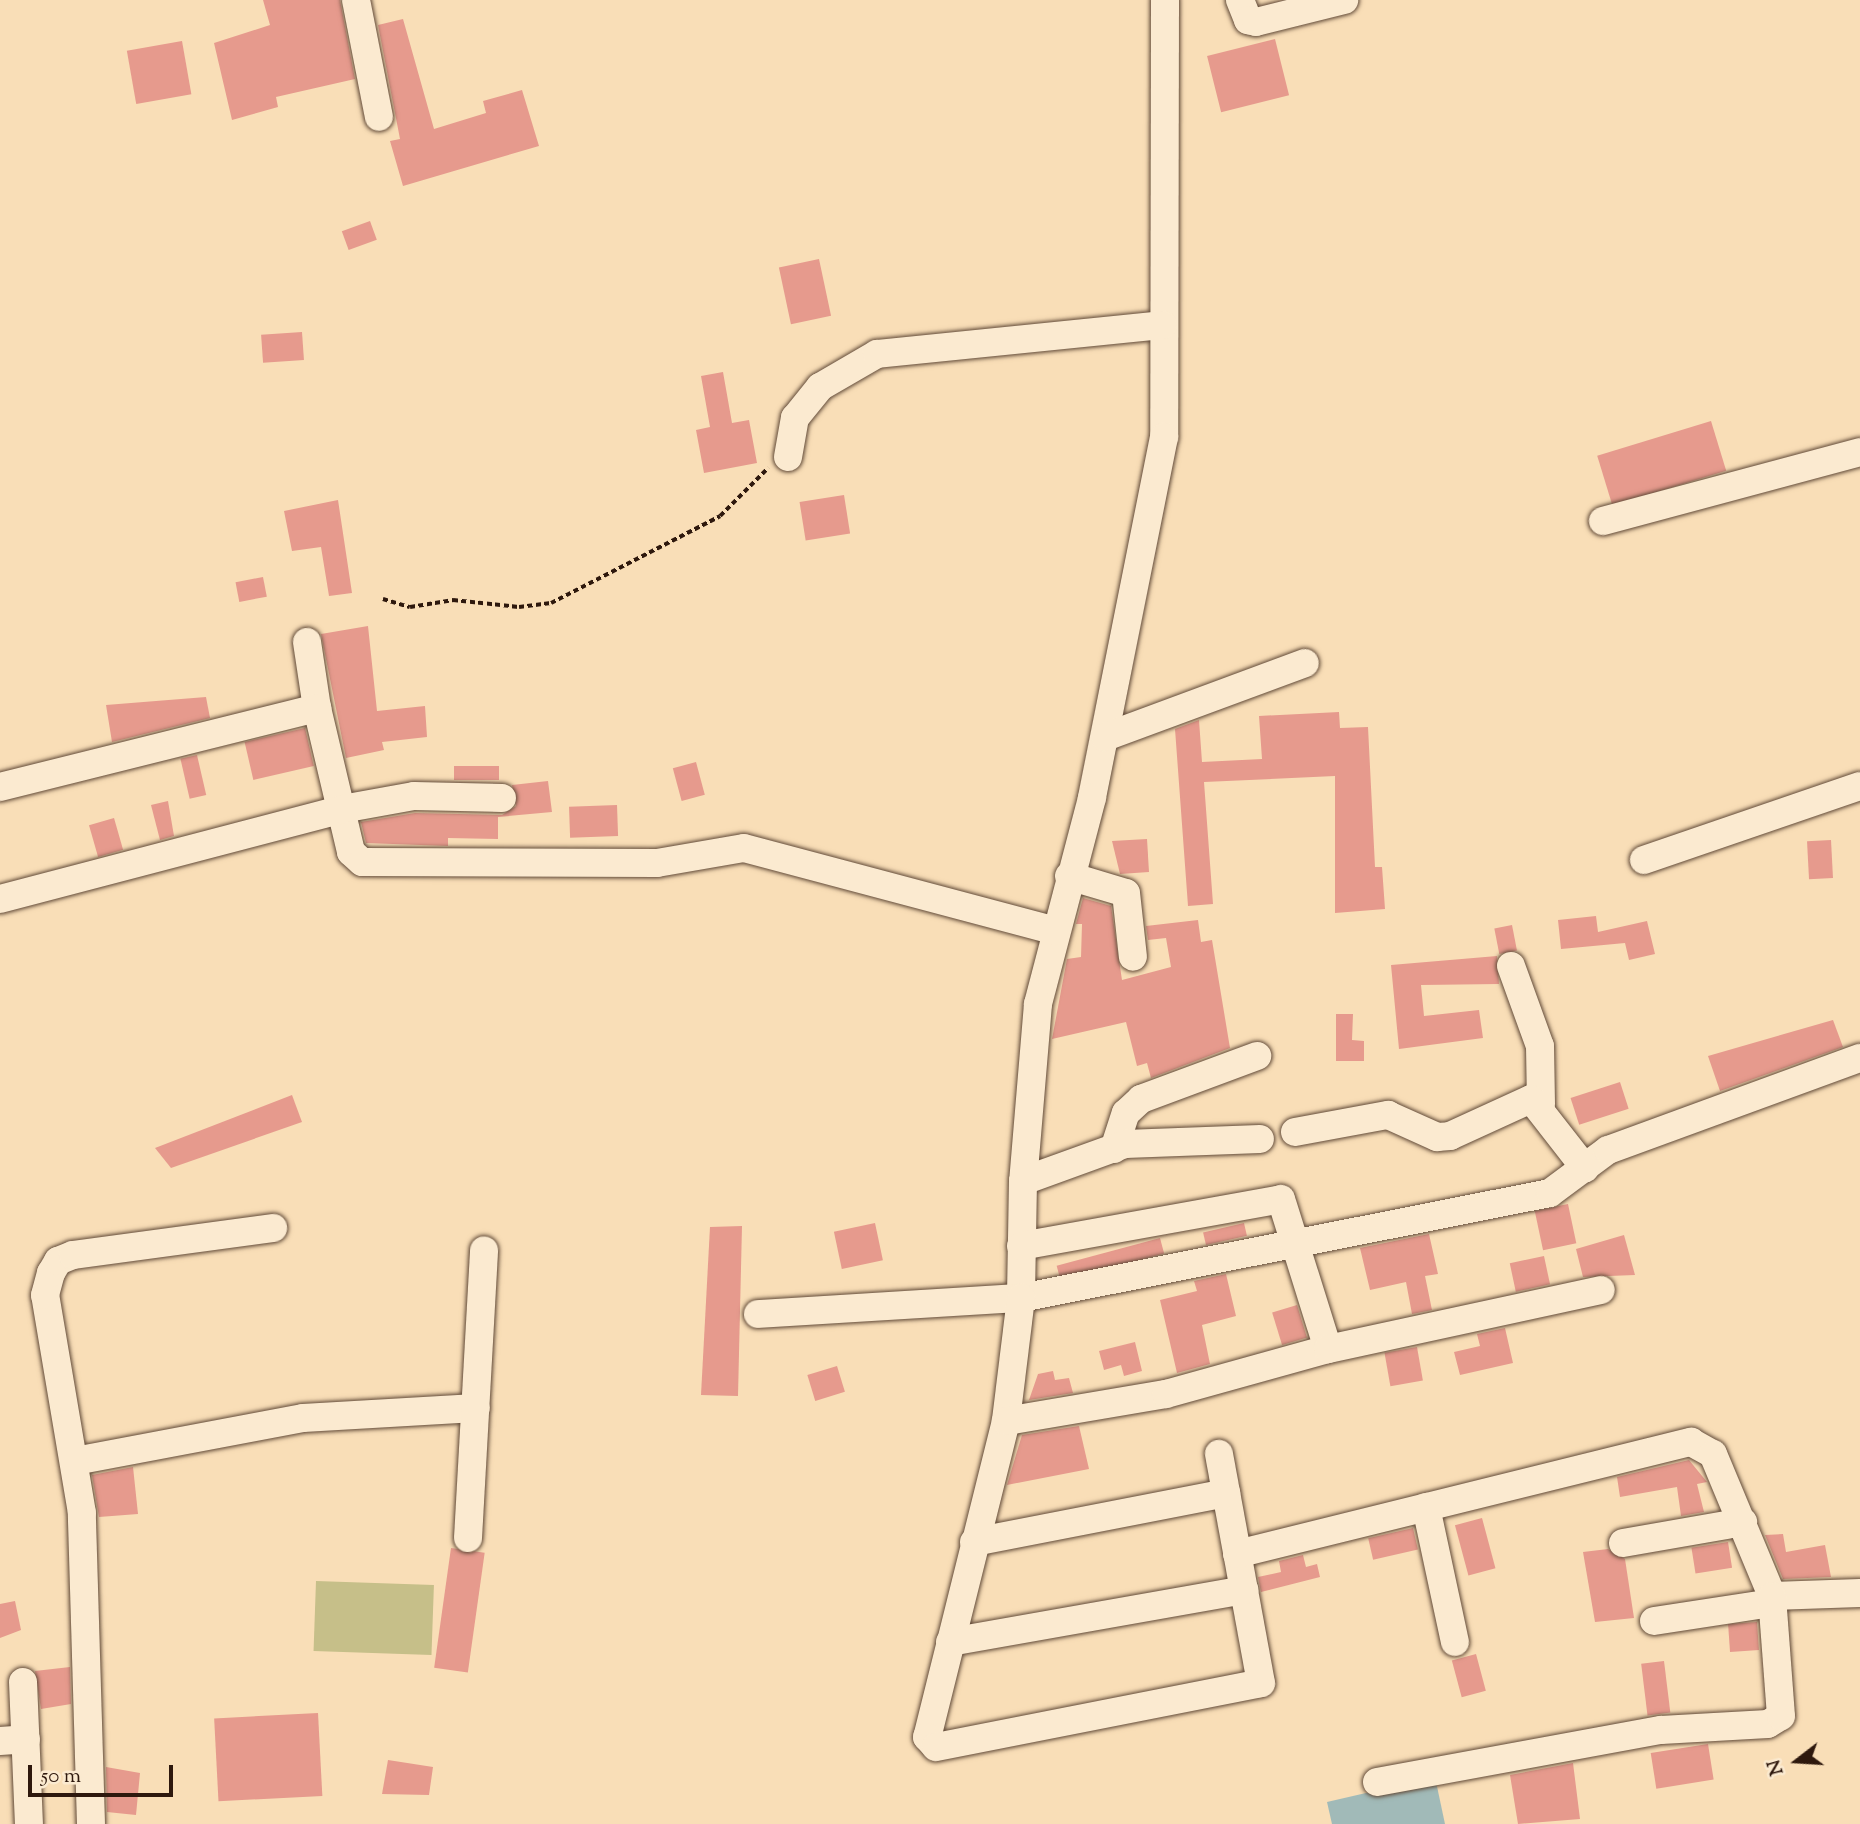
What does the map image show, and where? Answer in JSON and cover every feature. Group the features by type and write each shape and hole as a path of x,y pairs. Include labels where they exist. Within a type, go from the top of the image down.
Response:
{"street":[{"path":"356,0 379,117"},
{"path":"1165,0 1164,437 1105,737 1038,1004 1023,1181 1021,1298 1006,1421 927,1737 936,1747 1261,1683 1219,1454"},
{"path":"1240,0 1248,20 1256,22 1344,0"},
{"path":"788,457 795,418 820,387 877,354 1163,326"},
{"path":"1603,521 1860,452"},
{"path":"307,642 317,708 351,852 362,862 657,863 744,848 1056,931"},
{"path":"1105,737 1305,663"},
{"path":"0,787 317,708"},
{"path":"1644,860 1860,786"},
{"path":"0,899 342,809 414,796 502,798"},
{"path":"1069,876 1126,893 1133,957"},
{"path":"1511,965 1540,1046 1541,1104 1585,1168"},
{"path":"1114,1149 1126,1113 1141,1099 1256,1056"},
{"path":"758,1314 1021,1298 1550,1193 1608,1150 1860,1058"},
{"path":"1295,1132 1388,1115 1450,1136 1520,1101 1541,1104"},
{"path":"1023,1181 1144,1141 1260,1139"},
{"path":"1021,1247 1271,1196 1289,1209 1328,1349"},
{"path":"91,1824 75,1461 45,1295 58,1261 273,1228"},
{"path":"468,1538 484,1250"},
{"path":"1006,1421 1166,1394 1328,1349 1601,1290"},
{"path":"75,1461 303,1418 475,1408"},
{"path":"1237,1554 1691,1442 1713,1454 1743,1522 1772,1600 1781,1716 1768,1724 1661,1730 1377,1782"},
{"path":"974,1542 1226,1493"},
{"path":"1426,1507 1455,1642"},
{"path":"1623,1543 1743,1522"},
{"path":"950,1642 1244,1590"},
{"path":"1654,1620 1772,1600 1860,1593"},
{"path":"23,1682 13,1740 29,1824"}],"path":[{"path":"383,599 410,607 453,600 519,607 551,603 720,516 772,463 788,457"}],"shaded area":[{"path":"316,1581 434,1585 431,1655 314,1651"}],"water":[{"path":"1435,1777 1445,1824 1332,1824 1327,1802"}],"building":[{"path":"263,0 340,0 355,79 276,97 278,107 232,120 214,43 270,25"},
{"path":"403,19 434,129 486,113 483,101 522,90 539,146 403,186 390,141 400,139 378,25"},
{"path":"1275,39 1289,95 1221,112 1207,56"},
{"path":"182,41 191,94 136,104 127,51"},
{"path":"370,221 377,240 349,250 342,231"},
{"path":"819,259 831,316 791,324 779,268"},
{"path":"302,332 304,360 263,363 261,335"},
{"path":"723,372 732,423 749,420 757,463 704,473 696,430 710,427 701,376"},
{"path":"1711,421 1726,471 1612,506 1597,456"},
{"path":"844,495 850,534 806,541 800,502"},
{"path":"338,500 352,593 329,596 321,547 292,551 284,511"},
{"path":"263,577 267,597 239,602 236,582"},
{"path":"368,626 377,711 425,706 427,737 382,742 384,750 346,758 321,634"},
{"path":"206,697 210,718 112,742 106,705"},
{"path":"1339,712 1340,728 1368,727 1375,867 1382,867 1385,909 1335,913 1335,776 1204,782 1213,904 1188,906 1175,729 1199,720 1202,762 1262,759 1259,716"},
{"path":"305,728 314,766 253,780 245,742"},
{"path":"197,755 206,795 190,799 180,759"},
{"path":"696,762 705,795 682,801 673,768"},
{"path":"454,766 499,766 499,780 454,780"},
{"path":"548,781 552,812 498,817 498,839 448,838 448,846 366,843 361,822 415,813 502,815 516,806 512,785"},
{"path":"168,801 174,836 160,840 151,805"},
{"path":"617,805 618,836 570,838 569,807"},
{"path":"114,818 123,850 98,857 89,825"},
{"path":"1147,839 1149,872 1120,874 1112,841"},
{"path":"1831,840 1833,878 1809,879 1807,841"},
{"path":"1083,898 1111,906 1122,980 1171,967 1166,938 1148,940 1146,926 1198,920 1201,942 1212,940 1230,1048 1151,1078 1147,1063 1137,1066 1126,1022 1052,1039 1067,959 1081,957 1082,924 1076,924"},
{"path":"1596,916 1598,932 1647,921 1655,954 1629,960 1625,943 1561,949 1558,920"},
{"path":"1512,925 1517,951 1499,954 1494,928"},
{"path":"1497,956 1499,984 1421,985 1424,1016 1479,1010 1483,1038 1399,1049 1391,965"},
{"path":"1336,1014 1353,1014 1352,1040 1364,1041 1364,1061 1336,1061"},
{"path":"1833,1020 1843,1047 1720,1091 1708,1056"},
{"path":"1620,1082 1629,1109 1579,1125 1571,1098"},
{"path":"292,1095 302,1122 171,1168 155,1148"},
{"path":"1568,1204 1576,1243 1543,1250 1535,1211"},
{"path":"875,1223 883,1260 842,1269 834,1232"},
{"path":"1244,1223 1247,1236 1206,1245 1203,1232"},
{"path":"742,1226 738,1396 701,1395 710,1227"},
{"path":"1429,1234 1438,1274 1425,1276 1432,1310 1412,1314 1406,1282 1370,1290 1360,1248"},
{"path":"1624,1235 1635,1275 1583,1277 1576,1249"},
{"path":"1160,1238 1164,1253 1061,1281 1057,1266"},
{"path":"1544,1256 1550,1284 1516,1292 1510,1263"},
{"path":"1226,1274 1236,1316 1202,1325 1210,1364 1177,1373 1160,1300 1197,1291 1194,1281"},
{"path":"1297,1305 1307,1338 1282,1345 1272,1313"},
{"path":"1505,1328 1513,1363 1460,1375 1454,1352 1480,1346 1477,1334"},
{"path":"1135,1342 1142,1371 1124,1376 1121,1365 1104,1370 1099,1351"},
{"path":"1417,1347 1423,1380 1390,1386 1385,1353"},
{"path":"837,1366 845,1392 815,1401 807,1375"},
{"path":"1053,1371 1055,1380 1069,1378 1073,1393 1029,1400 1038,1374"},
{"path":"1079,1426 1089,1469 1007,1485 1022,1435"},
{"path":"1689,1460 1707,1482 1697,1484 1704,1512 1681,1516 1677,1487 1620,1497 1617,1477"},
{"path":"133,1467 138,1514 99,1517 92,1475"},
{"path":"1482,1518 1495,1568 1468,1575 1455,1525"},
{"path":"1413,1528 1418,1549 1373,1560 1368,1538"},
{"path":"1783,1534 1786,1552 1825,1545 1831,1577 1783,1579 1765,1535"},
{"path":"1728,1542 1732,1568 1696,1573 1691,1548"},
{"path":"451,1548 485,1553 468,1673 434,1668"},
{"path":"1608,1549 1625,1559 1634,1618 1595,1622 1583,1552"},
{"path":"1303,1555 1306,1567 1317,1564 1320,1577 1261,1592 1258,1577 1281,1572 1279,1561"},
{"path":"15,1601 21,1630 0,1638 0,1604"},
{"path":"1757,1622 1759,1650 1730,1652 1728,1624"},
{"path":"1476,1654 1486,1691 1462,1697 1452,1660"},
{"path":"1664,1661 1670,1713 1648,1715 1641,1664"},
{"path":"70,1667 71,1704 41,1709 35,1671"},
{"path":"318,1713 322,1796 218,1801 214,1718"},
{"path":"1708,1744 1714,1780 1656,1789 1651,1753"},
{"path":"388,1760 433,1767 429,1795 382,1794"},
{"path":"1573,1763 1580,1819 1518,1824 1510,1775"},
{"path":"106,1767 140,1773 136,1815 107,1812"}]}
